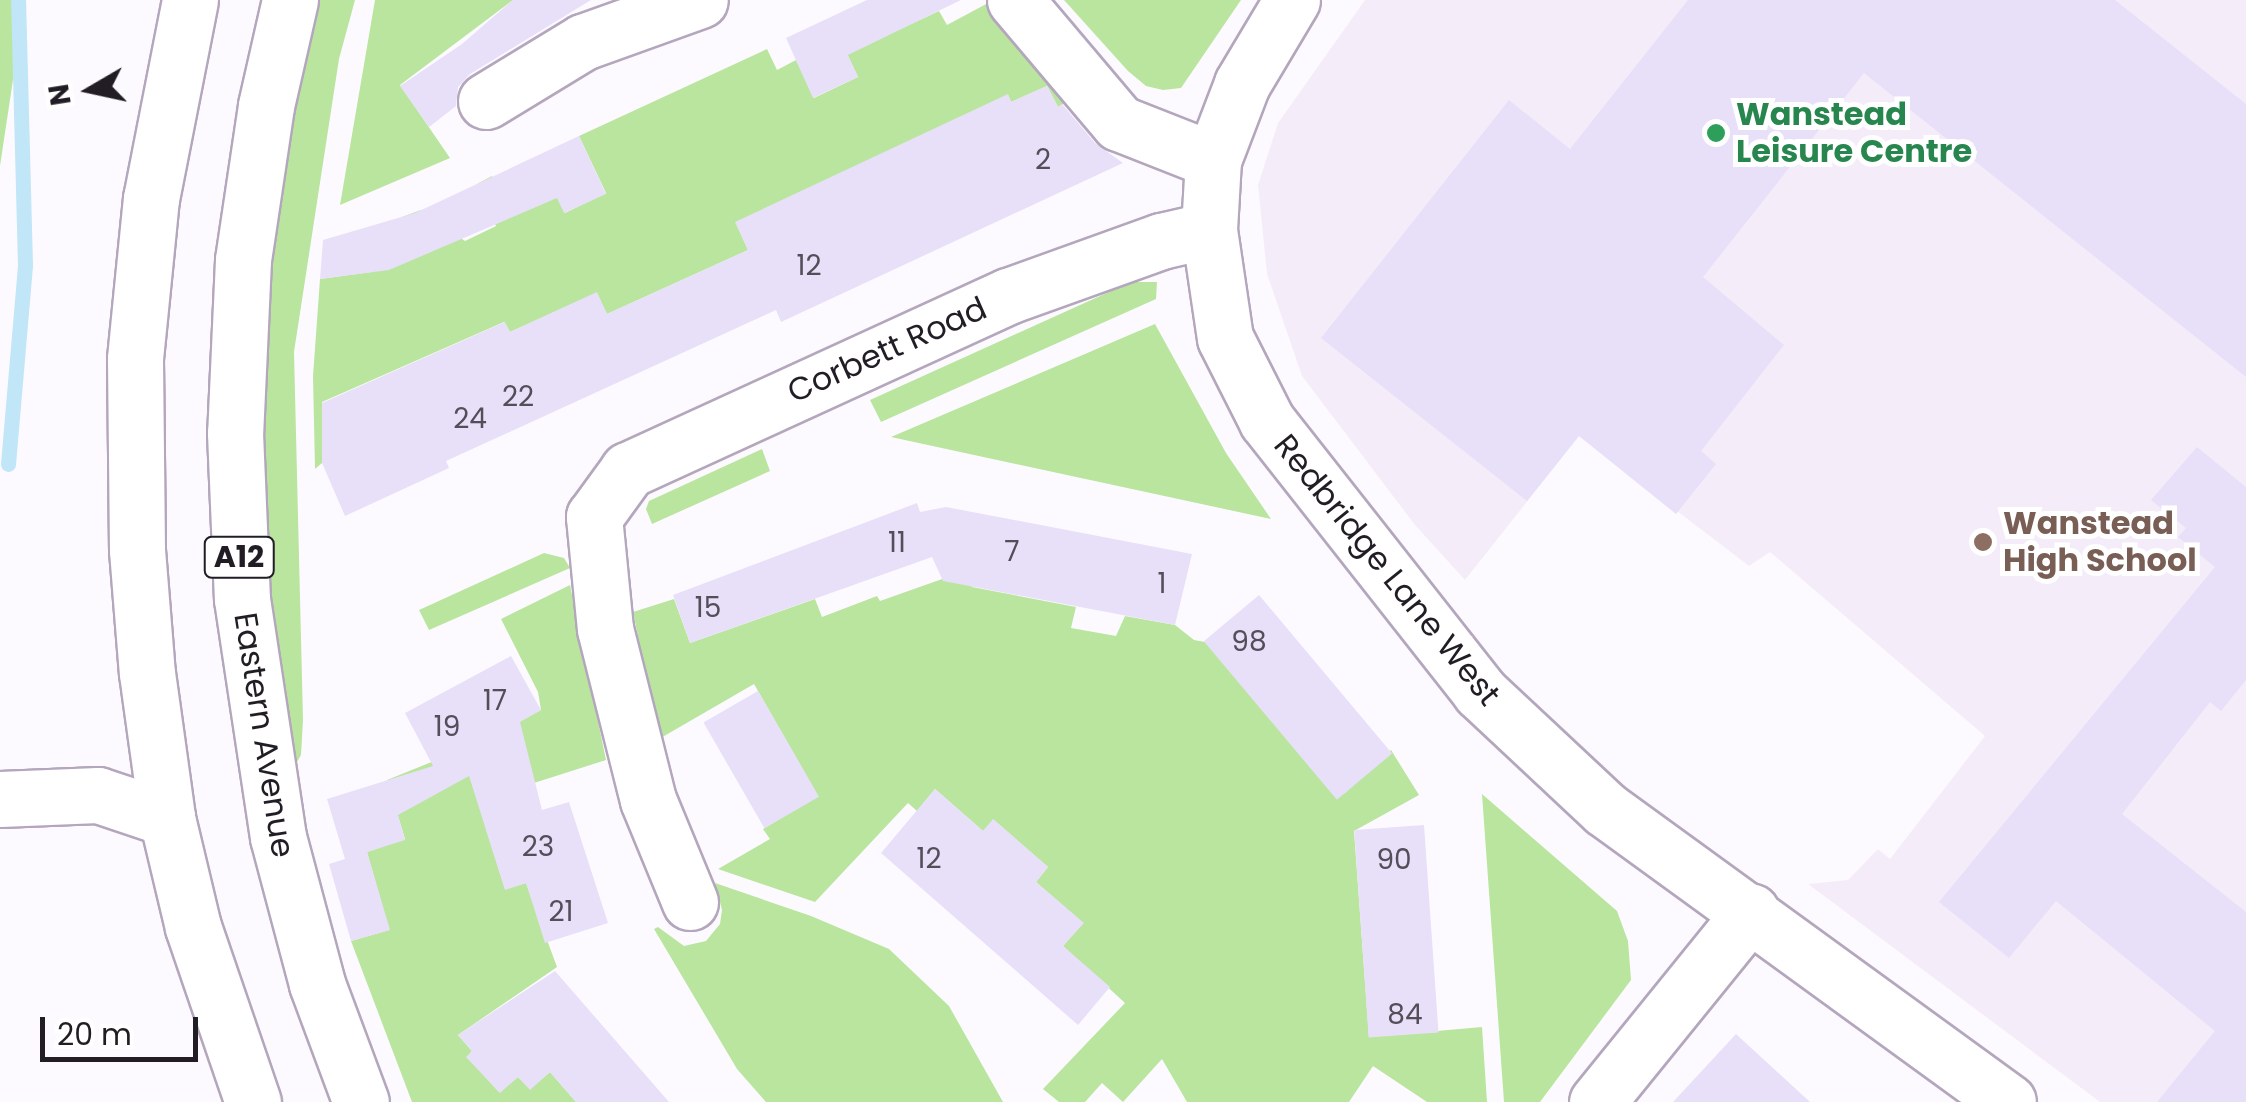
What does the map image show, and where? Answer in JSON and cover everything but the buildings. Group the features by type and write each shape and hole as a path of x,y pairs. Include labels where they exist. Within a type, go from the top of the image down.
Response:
{"main road":[{"path":"190,0 151,198 135,359 136,550 147,674 167,818 192,927 253,1102"},
{"name":"Eastern Avenue","path":"290,0 266,106 242,260 235,433 242,599 278,837 317,984 361,1102"},
{"path":"486,101 583,42 700,0"},
{"path":"1015,0 1119,123 1213,160"},
{"name":"Redbridge Lane West","path":"1292,0 1242,84 1213,160 1209,230 1225,338 1268,421 1480,692 1605,809 2008,1102"},
{"name":"Corbett Road","path":"690,902 648,800 605,628 594,518 628,470 1008,296 1160,241 1209,230"},
{"path":"9,798 40,800 98,795 167,818"},
{"path":"1597,1102 1750,912"}],"shaded area":[{"name":"Wanstead High School","path":"1365,0 2246,0 2246,1102 2100,1102 1808,884 1848,880 1878,849 1890,859 1985,736 1770,552 1749,566 1579,436 1465,580 1415,525 1302,376 1267,274 1258,185 1278,123"}],"green space":[{"path":"0,0 25,0 0,166"},
{"path":"319,0 355,0 339,59 294,352 303,720 301,755 293,769 264,552 265,338 279,192 304,53"},
{"path":"375,0 513,0 400,85 450,158 340,205"},
{"path":"1064,0 1241,0 1181,88 1163,90 1146,86 1128,71"},
{"path":"988,3 1069,101 1058,107 1047,86 1011,102 1008,95 736,223 748,250 607,314 596,293 510,332 504,322 322,402 322,463 315,469 313,376 320,279 371,272 402,217 421,210 465,241 496,226 477,184 492,176 508,213 537,156 565,213 606,193 579,136 767,49 777,70 796,60 814,98 858,77 847,54 939,11 947,25"},
{"path":"1131,282 1157,282 1156,299 881,422 870,400"},
{"path":"1155,324 1226,453 1271,519 891,437"},
{"path":"762,449 770,471 652,524 646,509 649,501"},
{"path":"980,544 972,587 1076,607 1071,628 1116,636 1125,616 1175,625 1194,640 1205,642 1345,793 1391,750 1419,795 1354,831 1369,1037 1482,1027 1487,1102 1427,1102 1373,1066 1349,1102 1187,1102 1162,1059 1123,1102 1102,1083 1085,1102 1059,1102 1043,1089 1125,1003 1063,946 1083,923 1036,882 1048,867 994,820 983,831 935,789 917,811 908,803 815,902 718,869 770,839 763,829 818,796 754,684 659,739 633,612 674,599 690,643 815,599 822,617 877,596 880,601 945,578"},
{"path":"544,553 564,558 570,568 429,630 419,610"},
{"path":"570,585 606,760 512,790 521,817 486,829 505,889 526,883 557,967 458,1035 472,1051 467,1057 499,1092 518,1077 530,1089 550,1072 576,1102 412,1102 351,941 389,930 367,852 405,839 387,780 481,742 541,710 538,692 501,619"},
{"path":"1482,794 1617,911 1628,941 1631,980 1540,1102 1504,1102"},
{"path":"715,883 811,916 889,949 949,1006 1003,1102 766,1102 737,1069 654,929 658,927 684,946 706,941 720,924 722,910"}],"waterway":[{"path":"8,464 25,265 18,0"}],"place":[{"name":"Wanstead Leisure Centre","path":"1716,133"},
{"name":"Wanstead High School","path":"1983,542"}]}
